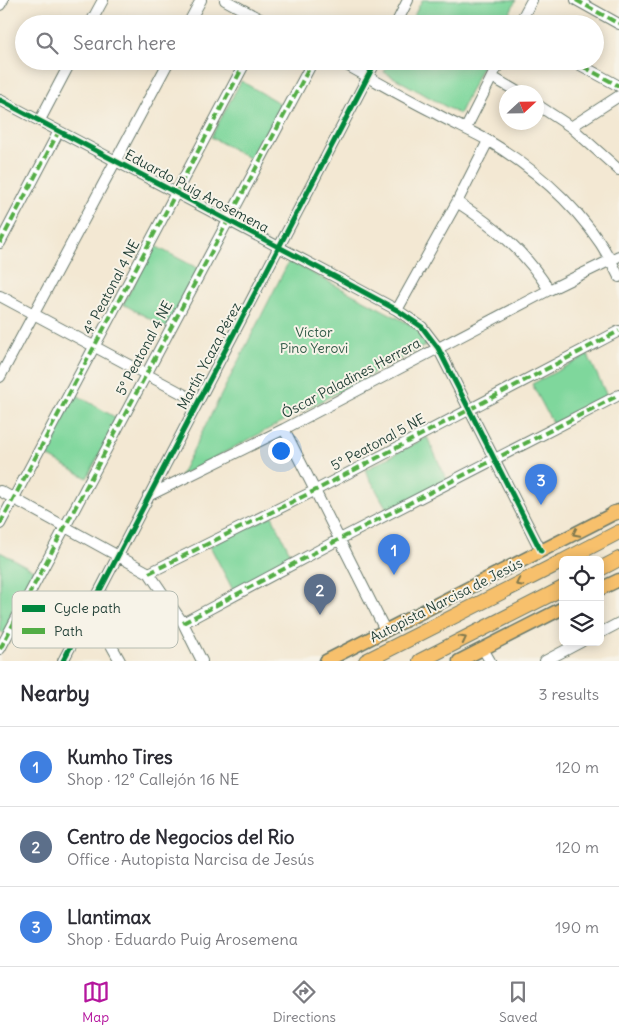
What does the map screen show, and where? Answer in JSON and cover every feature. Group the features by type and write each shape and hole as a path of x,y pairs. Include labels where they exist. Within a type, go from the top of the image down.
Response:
{"highway":[{"name":"Autopista Narcisa de Jesús","path":"572,556 619,532"},
{"path":"604,567 619,559"},
{"name":"Autopista Narcisa de Jesús","path":"366,661 559,563"},
{"path":"420,661 559,590"}],"main road":[{"name":"Autopista Narcisa de Jesús","path":"326,661 617,512"},
{"path":"604,587 619,580"},
{"path":"460,661 559,610"}],"street":[{"path":"0,5 3,0"},
{"path":"95,15 103,0"},
{"path":"193,15 201,0"},
{"path":"225,0 252,15"},
{"path":"400,15 408,0"},
{"path":"524,15 532,0"},
{"path":"576,0 603,15"},
{"path":"604,16 619,24"},
{"path":"40,120 66,70"},
{"path":"0,377 164,70"},
{"name":"4º Peatonal 4 NE","path":"0,524 241,70"},
{"name":"5º Peatonal 4 NE","path":"31,591 308,70"},
{"path":"356,70 435,114 466,128 526,166 559,194 615,258 619,277"},
{"name":"Martín Ycaza Pérez","path":"100,591 371,70"},
{"path":"466,128 496,70"},
{"path":"590,70 619,86"},
{"path":"492,77 506,85"},
{"path":"571,127 619,96"},
{"name":"Eduardo Puig Arosemena","path":"0,101 40,120 116,162 279,246 397,310 422,328 438,348 541,551"},
{"path":"544,109 571,127 618,168"},
{"path":"0,243 59,130"},
{"path":"397,310 457,202 488,141"},
{"path":"457,202 487,222 515,247 538,272 549,290"},
{"name":"Óscar Paladines Herrera","path":"148,496 284,429 549,290 615,258"},
{"path":"0,296 198,402"},
{"name":"5º Peatonal 5 NE","path":"149,573 316,490 619,331"},
{"path":"183,623 338,540 619,395"},
{"path":"284,429 316,490 338,540 385,630"},
{"path":"0,491 149,573 161,591"},
{"path":"178,616 202,661"},
{"name":"5º Peatonal 4 NE","path":"0,649 12,627"},
{"path":"604,631 617,627"},
{"path":"545,661 573,646"},
{"name":"Martín Ycaza Pérez","path":"63,661 70,648"},
{"path":"113,648 120,661"},
{"path":"483,649 490,661"}],"green space":[{"path":"422,0 516,0 508,15 414,15"},
{"path":"385,70 481,70 459,114 384,72"},
{"path":"241,81 286,107 256,162 211,137"},
{"path":"155,246 199,269 167,328 123,304"},
{"name":"Víctor Pino Yerovi","path":"289,261 419,329 427,345 180,476"},
{"path":"588,355 607,396 553,424 532,384"},
{"path":"75,394 118,419 87,478 44,454"},
{"path":"427,437 447,480 388,511 365,470"},
{"path":"272,516 295,563 235,594 210,546"},
{"path":"0,552 37,572 27,591 12,591 12,620 5,634 0,631"}],"marked path":[{"path":"576,0 603,15"},
{"path":"604,16 619,24"},
{"path":"0,524 241,70"},
{"path":"31,591 308,70"},
{"path":"590,70 619,86"},
{"path":"0,243 59,131"},
{"path":"149,573 316,490 619,331"},
{"path":"183,623 338,540 619,395"},
{"path":"0,649 12,626"}],"cycle path":[{"path":"100,591 371,70"},
{"path":"0,100 345,282 397,310 422,327 438,348 541,551"},
{"path":"63,661 70,648"}],"place":[{"name":"Llantimax","path":"541,505"},
{"name":"Kumho Tires","path":"394,575"},
{"name":"Centro de Negocios del Rio","path":"320,615"}]}
